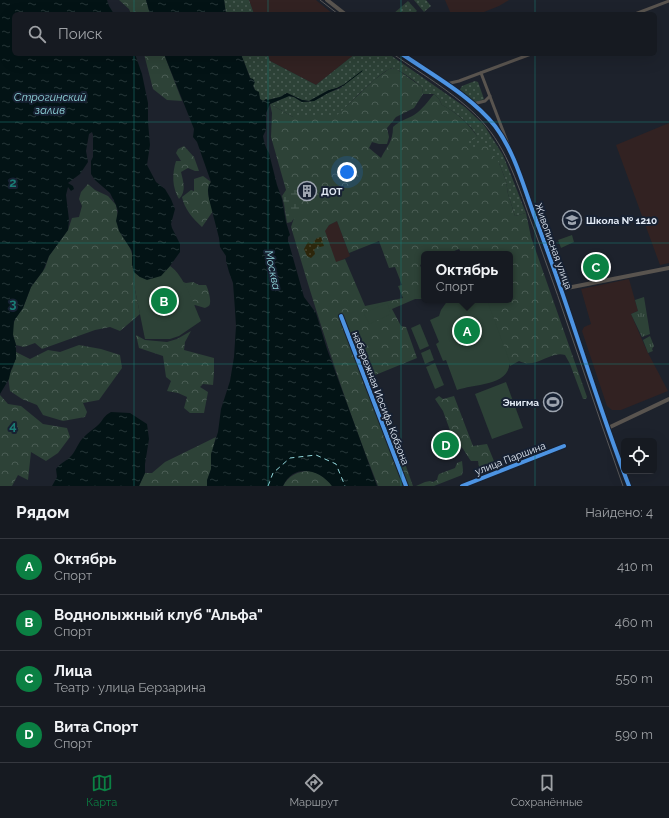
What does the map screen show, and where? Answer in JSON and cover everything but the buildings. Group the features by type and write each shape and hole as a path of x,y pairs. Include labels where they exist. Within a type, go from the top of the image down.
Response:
{"street":[{"path":"327,0 342,12"},
{"path":"640,12 669,1"},
{"name":"Живописная улица","path":"405,56 473,104 495,127 512,155 562,289 608,428 629,486"},
{"path":"446,84 459,81 526,56"},
{"path":"481,73 512,155"},
{"path":"456,91 456,86 459,81"},
{"path":"473,104 484,102 490,96"},
{"path":"562,289 669,268"},
{"name":"набережная Иосифа Кобзона","path":"342,316 406,486"},
{"path":"608,428 669,399"},
{"name":"улица Паршина","path":"462,486 564,446"}],"shaded area":[{"path":"249,0 316,0 331,12 253,12"},
{"path":"445,0 509,0 484,12 450,12"},
{"path":"268,56 352,56 316,85 270,61"},
{"path":"669,123 669,263 660,265 616,145"},
{"path":"337,221 350,256 336,263 324,231 329,225"},
{"path":"629,279 638,311 631,314 647,351 668,391 621,410 612,410 607,406 582,331 584,327 591,324 581,289"}],"green space":[{"path":"119,0 146,0 149,12 130,12"},
{"path":"224,0 249,0 253,12 226,12"},
{"path":"414,0 426,0 431,6 424,12"},
{"path":"408,1 417,11 416,12 395,12"},
{"path":"145,56 165,56 182,101 167,100 153,89"},
{"path":"242,56 268,56 270,61 316,85 352,56 392,56 465,107 484,125 503,155 526,213 515,216 508,194 506,181 499,163 475,148 467,149 467,138 477,136 470,126 457,114 442,105 434,94 423,94 422,87 412,79 393,68 381,74 336,117 293,117 270,104 289,96 302,102 314,101 341,88 344,84 309,101 302,100 287,93 280,97 263,101 260,99"},
{"path":"395,68 422,87 423,94 414,108 396,117 387,128 389,137 387,144 372,142 369,148 381,158 391,140 393,127 417,113 434,94 442,105 461,118 477,136 473,140 467,138 467,148 475,148 479,142 486,143 499,163 506,181 508,194 515,216 526,213 531,237 587,397 586,399 583,399 570,364 565,355 554,355 531,363 519,361 510,366 485,303 513,303 513,251 460,251 459,249 454,251 421,251 421,299 415,299 392,309 401,326 406,327 417,358 363,380 377,415 382,415 391,436 402,455 413,486 378,486 342,390 311,293 291,227 294,218 271,137 272,113 270,104 293,117 335,117 374,80 389,69","holes":["337,221 349,253 379,241 389,268 395,267 402,285 398,286 403,298 365,306 345,259 336,262 325,231 329,225"]},
{"path":"475,81 478,82 484,99 475,103 459,91 462,86"},
{"path":"184,146 194,157 199,171 188,168 181,172 184,189 179,199 173,180 176,161 181,161 176,153 178,149"},
{"path":"203,176 211,182 208,193 213,211 202,227 189,213 182,197 191,190 194,191 194,179"},
{"path":"88,184 95,190 108,196 116,205 121,234 132,254 134,272 133,280 140,314 120,331 110,327 95,330 42,349 35,343 24,347 16,345 13,335 13,325 16,317 23,308 31,287 45,268 49,256 68,230 72,218 79,217 82,206 79,199 81,192"},
{"path":"288,187 297,187 300,212 291,222 287,223 282,196"},
{"path":"572,235 574,242 561,248 558,240"},
{"path":"170,266 180,276 184,283 201,321 179,336 170,339 145,339 133,280 134,272 140,277 160,276"},
{"path":"180,281 206,285 210,299 209,306 205,308 195,305 188,307"},
{"path":"644,297 650,334 642,337 631,314 638,311 635,300"},
{"path":"387,303 391,314 369,324 364,313"},
{"path":"446,303 488,303 509,360 509,369 505,375 499,379 482,385 457,390 446,360 443,361 436,344 439,342 430,320 439,316"},
{"path":"420,324 429,346 420,350 411,328"},
{"path":"191,331 185,342 184,350 214,358 213,385 203,384 200,387 208,392 204,413 190,413 184,408 187,397 178,393 167,391 171,381 166,377 163,356 139,348 136,335 145,340 167,342 177,339"},
{"path":"650,336 654,346 652,349 653,351 648,353 643,340"},
{"path":"79,345 101,349 120,355 122,368 99,400 83,403 87,412 85,417 63,421 43,415 37,405 22,399 10,391 8,377 13,367 16,352 30,359 48,350 60,352"},
{"path":"430,349 434,360 425,364 421,353"},
{"path":"435,363 444,385 435,389 426,367"},
{"path":"506,382 523,428 492,439 475,394"},
{"path":"0,395 8,404 21,406 43,424 67,428 70,437 58,453 46,461 31,452 28,480 18,475 12,486 0,486"},
{"path":"439,396 443,399 454,396 473,446 487,444 496,466 480,473 478,461 471,461 460,446 456,447 443,411 435,399"},
{"path":"216,437 212,466 207,486 139,486 145,473 152,473 165,462"},
{"path":"462,461 462,475 434,486 416,486 425,482 433,482 437,480 439,474 455,468 457,463"},
{"path":"309,471 322,476 332,486 283,486 288,479 294,475"}],"sand":[{"path":"321,237 324,246 318,246 314,250 315,254 311,258 307,256 304,249 308,242 312,244 317,238"}],"water":[{"name":"Строгинский залив","path":"0,0 107,0 113,12 12,12 12,56 136,56 142,74 148,103 150,145 147,165 156,182 165,189 175,209 171,224 180,244 180,252 161,276 147,280 134,272 132,265 132,251 119,231 116,221 118,211 116,205 110,193 95,180 91,174 93,135 92,132 89,134 86,151 88,162 80,174 68,183 73,186 74,189 71,191 68,187 66,195 69,220 68,230 49,256 43,271 31,287 23,308 14,321 13,335 16,345 16,359 9,379 0,394"},
{"path":"146,0 224,0 226,12 149,12"},
{"name":"Москва","path":"165,56 242,56 250,78 255,82 253,86 255,90 259,92 260,99 263,101 266,99 268,100 280,97 287,93 302,100 309,101 329,90 345,84 314,101 302,102 289,96 270,104 266,113 266,130 263,136 282,199 290,235 288,240 304,297 316,313 327,349 377,486 332,486 327,480 314,472 300,471 287,479 283,486 207,486 207,480 211,469 211,454 218,432 221,409 230,381 234,357 236,326 233,283 226,261 226,256 220,247 209,199 208,190 211,182 197,142 193,137 194,129"},
{"path":"111,412 130,413 147,424 149,439 145,473 139,486 52,486 57,477 56,469 70,457 82,439 98,425 106,415"}],"waterway":[{"path":"345,84 362,71"}],"ferry route":[{"path":"268,486 273,473 290,458 316,455 336,464 345,486"}],"tram line":[{"path":"320,0 335,12"},
{"path":"396,56 442,87 477,116 495,138 509,163 546,264 623,486"}],"cycle path":[{"path":"405,56 452,87 475,105 495,126 509,148 560,286 629,486"},
{"path":"341,316 406,486"},
{"path":"462,486 564,446"}],"place":[{"name":"ДОТ","path":"307,191"},
{"name":"Школа № 1210","path":"572,220"},
{"name":"Лица","path":"596,267"},
{"name":"Воднолыжный клуб \"Альфа\"","path":"164,301"},
{"name":"Октябрь","path":"467,331"},
{"name":"Энигма","path":"553,402"},
{"name":"Вита Спорт","path":"446,445"}]}
